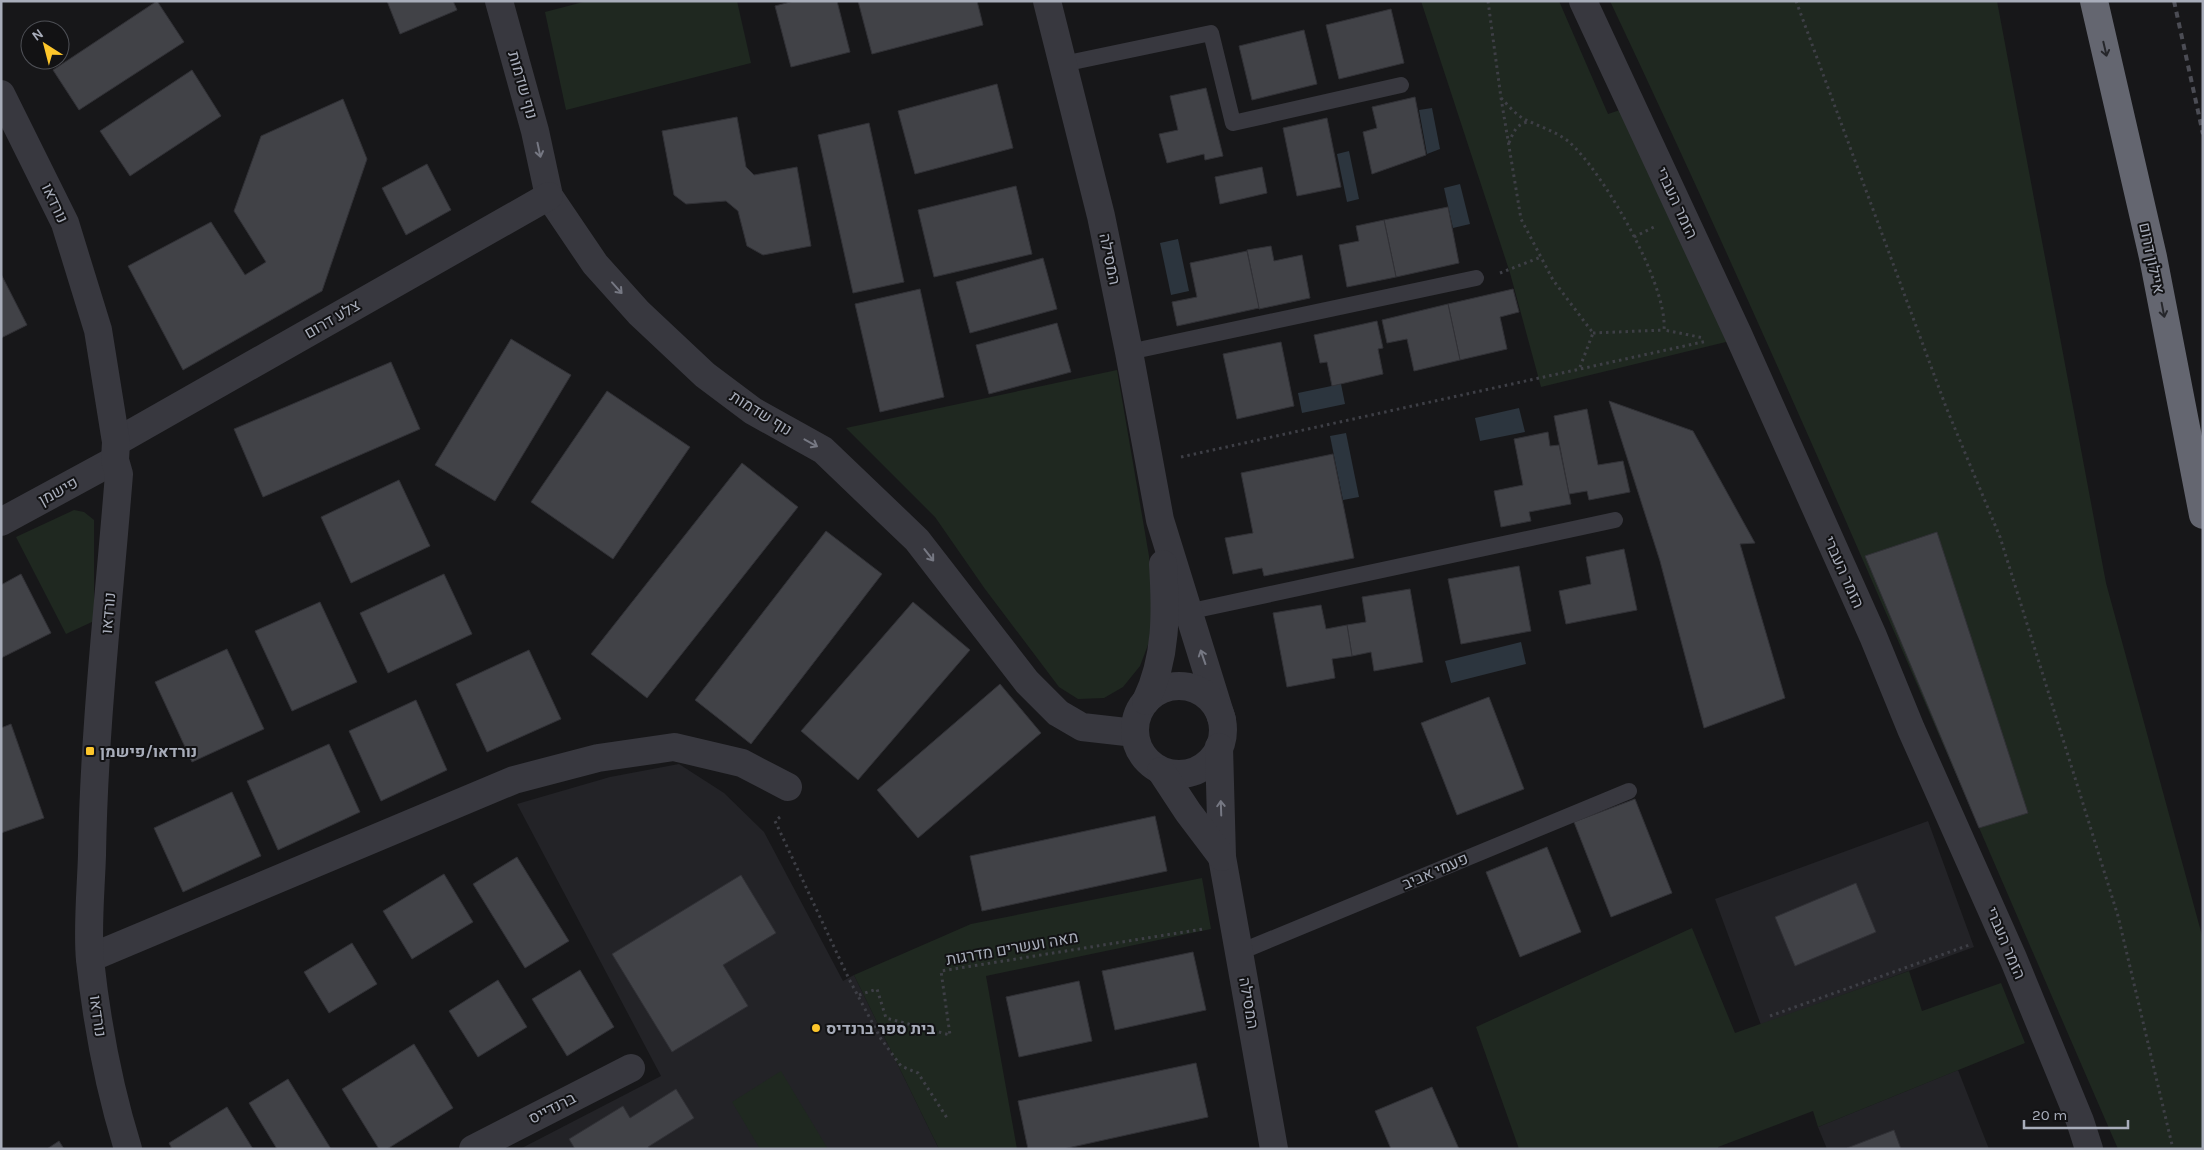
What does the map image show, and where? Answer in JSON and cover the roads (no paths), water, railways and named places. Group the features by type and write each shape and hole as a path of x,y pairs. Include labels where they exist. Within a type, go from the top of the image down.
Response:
{"highway":[{"name":"איילון דרום","path":"2094,1 2153,257 2203,515"}],"street":[{"name":"נוף שדמות","path":"499,1 536,131 549,196 595,264 639,312 705,375 753,411 822,450 917,540 1027,682 1058,713 1082,727 1135,733"},
{"name":"המסילה","path":"1047,1 1100,216 1129,352 1148,464 1160,520 1222,720"},
{"name":"הזמר העברי","path":"1583,1 1742,343 2002,933 2080,1122 2089,1149"},
{"name":"נורדאו","path":"1,94 65,223 98,330 119,474 99,692 93,795 90,958 101,1037 115,1109 128,1149"},
{"name":"צלע דרום","path":"116,451 549,196"},
{"name":"פישמן","path":"1,522 116,451"},
{"name":"המסילה","path":"1146,701 1156,679 1163,650 1164,587 1160,520"},
{"path":"1183,686 1196,690 1208,697 1217,707 1222,720 1223,734 1219,747 1212,759 1202,768 1188,773 1175,774 1161,771 1150,763 1141,753 1135,733 1138,713 1146,701 1156,692 1169,687 1183,686"},
{"path":"90,958 514,780 598,758 674,747 742,762 788,787"},
{"name":"המסילה","path":"1219,747 1222,857 1274,1149"},
{"name":"המסילה","path":"1161,771 1188,812 1222,857"},
{"name":"ברנדייס","path":"473,1149 631,1068"}],"lane":[{"path":"1063,64 1211,33 1233,124 1401,85"},
{"path":"1129,352 1476,278"},
{"path":"1187,612 1615,520"},
{"name":"פעמי אביב","path":"1240,952 1629,791"}],"railway":[{"path":"2174,1 2203,134"}],"place":[{"name":"נורדאו/פישמן","path":"90,751"},
{"name":"בית ספר ברנדיס","path":"816,1028"}]}
